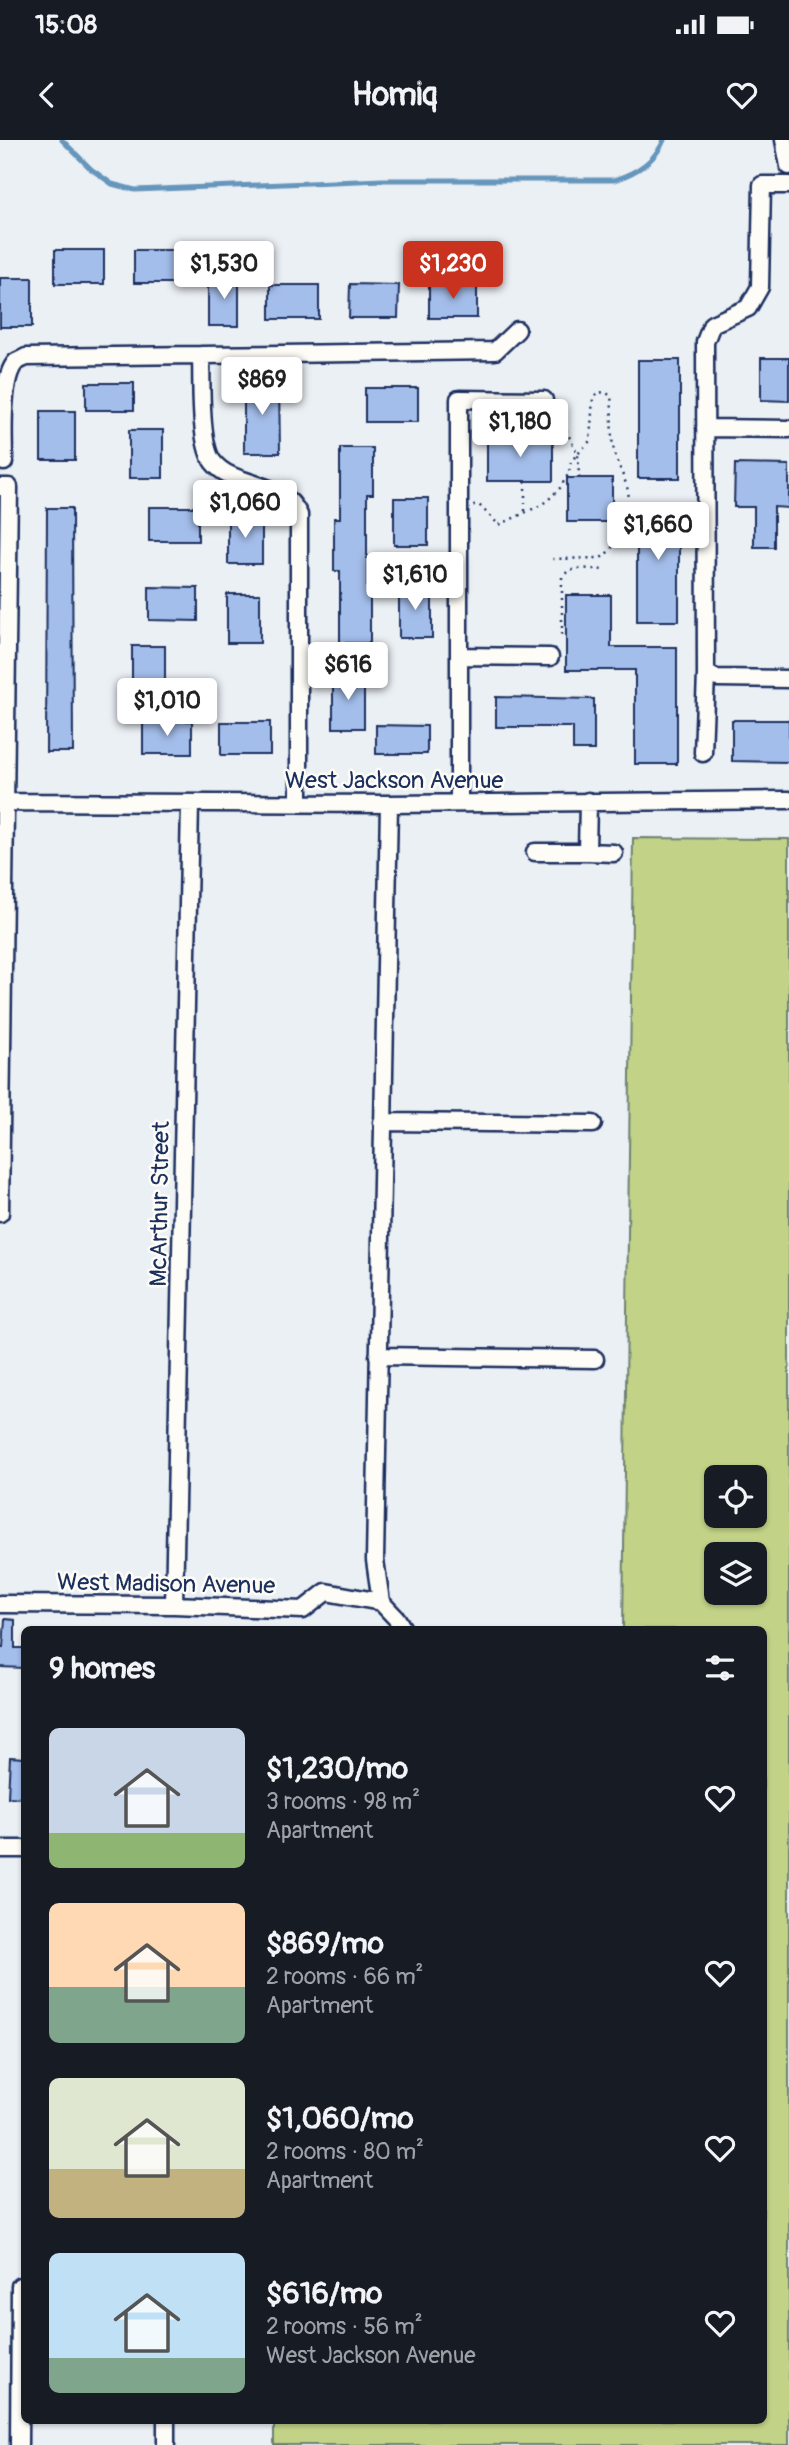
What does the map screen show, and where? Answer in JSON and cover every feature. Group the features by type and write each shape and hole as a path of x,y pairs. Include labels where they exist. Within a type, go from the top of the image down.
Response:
{"street":[{"path":"784,140 789,166"},
{"path":"704,753 705,342 712,324 748,308 760,287 762,185 789,185"},
{"path":"4,462 3,393 7,376 15,363 26,357 495,351 517,330"},
{"path":"201,355 204,441 212,461 222,471 279,493 294,504 299,515 299,803"},
{"path":"459,802 460,398 544,400"},
{"path":"705,428 789,429"},
{"path":"0,1213 5,487"},
{"path":"459,656 550,657"},
{"path":"706,674 717,678 789,679"},
{"name":"West Jackson Avenue","path":"3,802 388,804 789,800"},
{"path":"587,852 588,802"},
{"name":"McArthur Street","path":"174,1605 190,804"},
{"path":"388,804 375,1560 381,1602 401,1626"},
{"path":"535,852 614,853"},
{"path":"382,1122 593,1124"},
{"path":"378,1356 595,1359"},
{"name":"West Madison Avenue","path":"0,1604 174,1605 303,1610 326,1592 381,1602"},
{"path":"0,1849 21,1849"},
{"path":"19,2445 21,2286"},
{"path":"166,2424 166,2445"}],"path":[{"path":"460,503 480,505 499,525 541,505 560,488 569,473 570,461 590,441 593,398 597,393 605,392 611,396 613,447 619,471 628,490 628,510 621,533 601,558 550,559"},
{"path":"566,430 578,455 579,478"},
{"path":"525,481 525,511"},
{"path":"577,559 578,569"},
{"path":"562,635 562,577 565,572 578,569 604,570"}],"green space":[{"path":"633,838 789,839 789,2445 274,2445 274,2424 767,2424 767,1626 623,1626"}],"building":[{"path":"55,250 104,250 104,284 55,284"},
{"path":"134,250 181,250 181,283 134,283"},
{"path":"208,276 239,276 239,326 208,326"},
{"path":"0,278 32,278 32,327 0,327"},
{"path":"350,284 399,285 398,318 349,318"},
{"path":"429,284 477,284 477,318 429,318"},
{"path":"270,285 319,285 319,319 270,319"},
{"path":"761,358 789,358 789,401 761,400"},
{"path":"638,360 680,360 680,478 638,478"},
{"path":"244,381 279,381 280,453 244,453"},
{"path":"86,383 134,383 134,410 86,410"},
{"path":"365,388 418,388 418,422 365,422"},
{"path":"41,411 75,411 75,460 41,460"},
{"path":"129,430 163,430 163,478 129,478"},
{"path":"487,437 553,437 553,481 487,481"},
{"path":"340,448 373,448 373,494 367,494 370,643 340,643 340,571 334,571 334,518 340,518"},
{"path":"735,464 789,465 789,508 774,507 774,547 754,547 754,507 734,507"},
{"path":"567,478 612,478 612,522 567,522"},
{"path":"394,498 428,498 428,545 394,545"},
{"path":"637,504 679,504 679,621 637,621"},
{"path":"149,507 198,507 198,541 149,541"},
{"path":"47,508 72,508 73,752 46,752"},
{"path":"228,515 262,515 262,564 228,564"},
{"path":"399,585 432,586 432,638 399,638"},
{"path":"149,587 198,588 198,621 149,620"},
{"path":"227,594 260,594 260,643 227,643"},
{"path":"566,595 611,595 611,647 677,647 677,764 635,764 635,670 566,670"},
{"path":"132,646 165,646 165,695 132,695"},
{"path":"333,676 364,676 364,728 333,728"},
{"path":"496,697 594,699 594,750 573,750 573,727 496,727"},
{"path":"732,720 789,720 789,762 732,761"},
{"path":"143,721 192,721 192,754 143,754"},
{"path":"221,722 270,722 270,755 221,755"},
{"path":"376,725 427,726 427,754 376,754"},
{"path":"5,1619 15,1620 15,1648 21,1648 21,1668 0,1667 0,1647 3,1647"},
{"path":"10,1757 21,1758 21,1798 8,1797"}],"waterway":[{"path":"62,140 91,169 112,184 135,190 383,180 614,180 644,166 664,140"}]}
